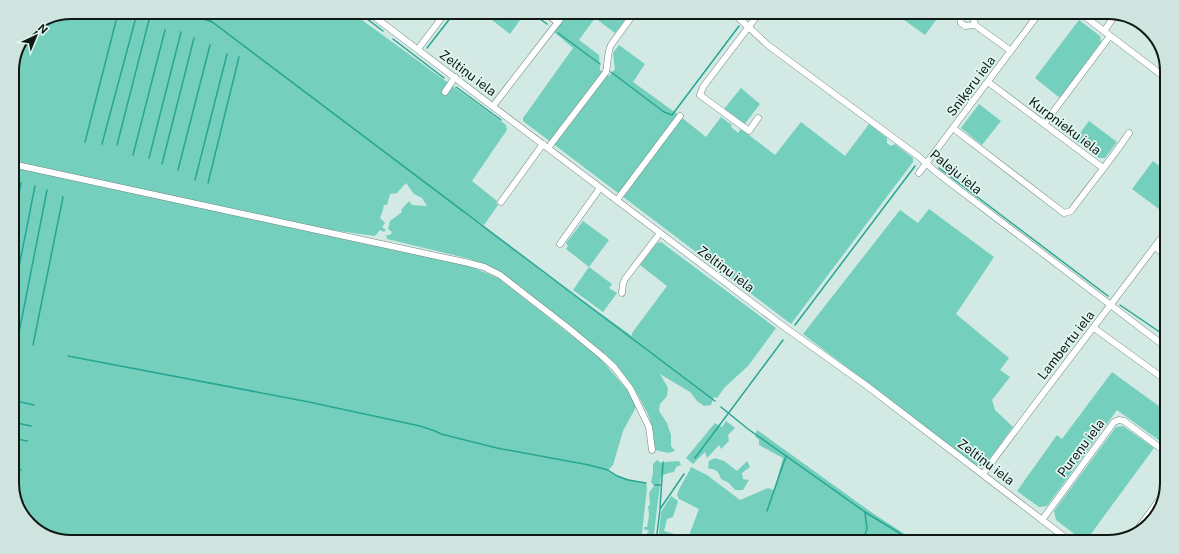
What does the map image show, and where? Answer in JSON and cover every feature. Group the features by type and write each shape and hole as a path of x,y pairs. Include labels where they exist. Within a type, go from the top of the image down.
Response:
{"street":[{"name":"Zeltiņu iela","path":"377,19 783,326 867,386 1062,535"},
{"path":"418,49 441,19"},
{"path":"554,19 558,22"},
{"path":"493,106 560,19"},
{"path":"548,148 606,72 609,49 630,19"},
{"name":"Paleju iela","path":"739,19 769,46 918,156 948,182 1160,343"},
{"path":"755,19 703,87 700,95 749,131 758,118"},
{"name":"Sniķeru iela","path":"919,173 1035,19"},
{"path":"1088,19 1160,73"},
{"path":"1104,31 1112,19"},
{"path":"975,25 1011,51"},
{"path":"1044,124 1110,36"},
{"path":"446,92 455,78"},
{"name":"Kurpnieku iela","path":"953,128 1064,213 1071,211 1103,168 988,82"},
{"path":"617,200 680,116"},
{"path":"1103,168 1112,159 1129,133"},
{"path":"501,202 543,144"},
{"path":"19,166 484,267 500,276 567,327 614,367 630,388 648,427 652,450"},
{"path":"560,244 600,188"},
{"path":"622,293 625,279 660,233"},
{"name":"Lambertu iela","path":"983,474 1049,384 1094,328 1160,239"},
{"path":"1155,246 1160,250"},
{"path":"1094,328 1160,376"},
{"name":"Pureņu iela","path":"1042,520 1114,422 1119,420 1124,421 1160,448"},
{"path":"1145,519 1154,507"}],"green space":[{"path":"64,19 361,19 506,125 507,130 472,181 497,201 496,203 498,205 484,225 462,212 507,244 545,274 632,336 632,333 667,286 640,265 657,243 661,242 776,328 748,366 725,387 717,398 714,397 711,405 704,406 697,401 690,392 660,374 668,388 667,396 660,404 659,411 667,423 671,435 671,446 675,451 668,453 655,450 653,431 648,414 634,388 606,355 501,273 470,259 387,239 386,235 390,235 392,232 388,229 390,221 402,212 401,210 409,201 412,205 427,206 422,198 414,194 406,183 397,193 390,194 387,205 384,205 380,218 385,223 382,227 386,230 384,232 380,230 375,236 295,225 297,229 467,265 498,278 600,358 628,391 636,407 623,431 613,465 608,470 622,477 646,483 647,488 642,535 71,535 51,531 39,524 26,509 19,487 19,67 24,48 30,39 45,26"},
{"path":"492,19 521,19 510,34"},
{"path":"564,19 594,19 579,40 599,55 600,70 609,76 615,69 613,53 619,45 645,64 633,82 706,137 721,117 732,125 731,127 738,133 741,129 775,155 801,122 845,156 869,124 887,138 887,143 891,146 895,144 913,158 913,162 791,324 523,121 523,118 573,48 554,32"},
{"path":"596,19 626,19 615,33"},
{"path":"903,19 937,19 925,35"},
{"path":"1079,20 1100,36 1101,42 1060,98 1035,78"},
{"path":"741,88 760,104 744,125 724,109"},
{"path":"979,104 1001,121 982,145 961,128"},
{"path":"1089,121 1117,142 1105,158 1099,158 1075,140"},
{"path":"1153,161 1160,166 1160,210 1132,189"},
{"path":"929,209 994,257 956,314 1009,358 1000,370 1010,377 992,400 995,410 1013,427 986,464 980,467 974,464 803,334 900,210 918,223"},
{"path":"583,221 609,240 589,267 566,249 568,246 566,243"},
{"path":"589,267 612,284 609,288 617,293 603,312 573,290"},
{"path":"1112,372 1160,407 1160,441 1117,410 1047,506 1039,507 1017,491 1057,435 1062,439"},
{"path":"726,421 735,428 728,435 729,441 721,449 719,445 707,458 705,452 693,464 686,458 715,423 722,427"},
{"path":"1123,426 1154,448 1090,535 1076,535 1056,520 1054,511 1116,427"},
{"path":"757,430 871,512 906,535 689,535 699,509 679,499 677,495 691,467 707,475 740,500 768,488 774,490 783,458 759,445 759,440 755,436"},
{"path":"715,458 724,461 737,471 747,461 750,467 742,473 743,479 749,480 743,490 735,490 729,483 721,479 716,471 708,468 709,461"},
{"path":"657,460 661,463 679,461 681,465 676,467 674,472 661,476 654,535 647,535 649,531 644,529 644,527 647,527 649,515 649,493 654,486 651,482 653,464"},
{"path":"671,496 678,501 673,517 667,519 664,531 678,535 659,535 661,512"}],"waterway":[{"path":"85,142 116,19"},
{"path":"102,144 135,19"},
{"path":"204,19 212,22"},
{"path":"208,19 715,401"},
{"path":"367,19 383,31"},
{"path":"427,48 450,19"},
{"path":"540,19 547,24"},
{"path":"117,145 149,20"},
{"path":"611,72 664,112 672,115 739,26"},
{"path":"133,155 165,30"},
{"path":"149,158 181,32"},
{"path":"558,33 600,64"},
{"path":"162,164 194,38"},
{"path":"393,39 444,78"},
{"path":"178,170 210,45"},
{"path":"195,180 227,54"},
{"path":"208,183 239,57"},
{"path":"456,87 501,120"},
{"path":"795,325 915,166"},
{"path":"939,168 1108,296"},
{"path":"19,193 21,183"},
{"path":"19,267 35,186"},
{"path":"19,333 47,190"},
{"path":"33,345 63,197"},
{"path":"1120,305 1160,332"},
{"path":"695,458 783,340"},
{"path":"68,356 309,402 420,426 441,434 497,448 589,465 608,470 617,476 628,480 646,483"},
{"path":"19,402 34,405"},
{"path":"721,407 748,429 865,512 903,535"},
{"path":"19,423 31,426"},
{"path":"19,439 27,441"},
{"path":"767,511 786,456"},
{"path":"660,508 663,462"},
{"path":"657,535 660,509 684,474"},
{"path":"655,485 661,485"},
{"path":"865,512 867,529 865,535"}]}
